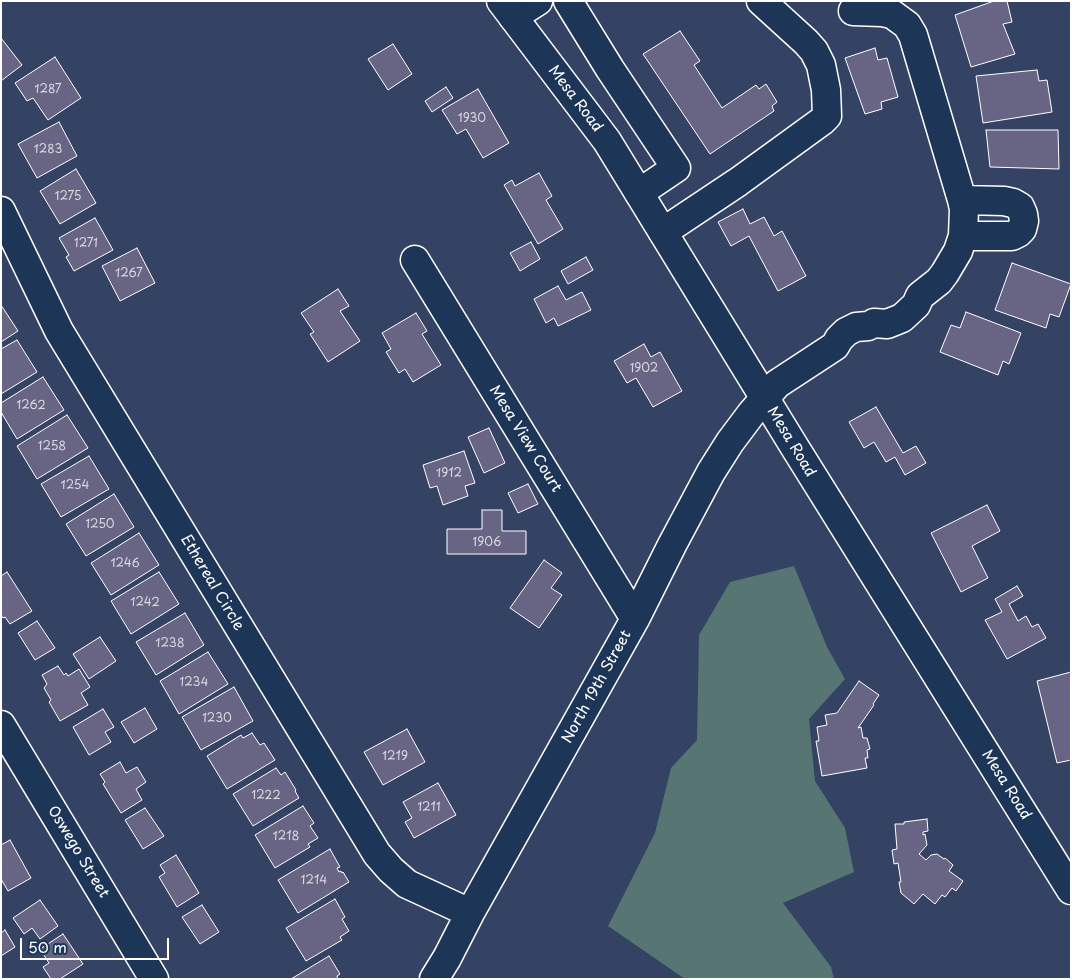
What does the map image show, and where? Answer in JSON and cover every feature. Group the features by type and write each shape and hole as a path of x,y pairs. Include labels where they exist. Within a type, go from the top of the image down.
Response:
{"street":[{"path":"507,9 538,1"},
{"path":"568,1 610,69 676,168 639,193"},
{"path":"663,232 738,182 822,122 826,116 826,90 821,65 814,51 761,1"},
{"name":"Mesa Road","path":"507,9 607,141 794,446 1071,890"},
{"path":"853,11 892,14 907,25 913,35 962,200 963,236 1012,236 1022,229 1023,214 1020,207 1012,203 1004,201 962,200"},
{"name":"Ethereal Circle","path":"1,211 59,331 95,371 377,854 391,870 408,884 470,913"},
{"name":"North 19th Street","path":"434,979 635,619 672,545 730,442 777,384 834,346 846,332 856,327 871,325 884,310 900,299 920,296 939,280 946,273 958,251 963,236"},
{"name":"Mesa View Court","path":"415,260 635,619"},
{"name":"Oswego Street","path":"1,725 154,979"}],"green space":[{"path":"794,566 827,647 845,679 809,719 815,781 845,828 854,872 783,903 831,967 834,979 685,979 608,926 655,833 671,768 697,740 699,635 730,582"}],"building":[{"path":"994,1 1007,1 1012,22 1003,24 1015,54 971,67 955,15"},
{"path":"680,31 700,61 694,65 722,108 756,85 759,89 766,84 777,102 772,106 774,111 710,154 643,54"},
{"path":"1,38 22,65 1,81"},
{"path":"393,44 412,74 388,90 368,59"},
{"path":"875,48 878,60 887,58 898,97 881,102 882,109 865,114 845,58"},
{"path":"55,57 81,98 48,120 33,98 27,101 15,83"},
{"path":"1037,70 1039,81 1047,80 1052,112 983,123 976,76"},
{"path":"446,87 453,98 432,112 425,101"},
{"path":"478,89 509,143 483,158 466,129 457,134 442,110"},
{"path":"59,122 77,156 37,178 18,144"},
{"path":"986,130 1058,130 1059,169 990,167"},
{"path":"76,169 96,203 60,224 40,191"},
{"path":"539,173 552,196 546,200 563,229 538,244 504,185 512,180 515,186"},
{"path":"743,209 750,224 764,217 774,236 782,231 806,276 778,291 749,236 731,246 718,222"},
{"path":"95,218 113,250 74,271 66,257 69,255 59,238"},
{"path":"531,242 540,259 520,271 510,253"},
{"path":"137,248 155,283 120,301 102,266"},
{"path":"586,257 593,270 568,284 561,271"},
{"path":"1012,263 1071,284 1059,317 1050,314 1046,328 995,310"},
{"path":"558,286 566,300 582,292 591,310 558,326 554,318 546,323 534,299"},
{"path":"338,289 349,306 340,311 360,341 328,362 310,334 314,332 301,313"},
{"path":"1,305 18,331 1,342"},
{"path":"966,312 1021,333 1009,364 1003,361 998,375 940,352 951,325 960,328"},
{"path":"416,313 427,331 422,334 441,365 413,382 405,369 399,373 386,352 391,349 382,333"},
{"path":"17,340 37,372 1,394 1,349"},
{"path":"644,344 651,357 660,352 682,391 653,407 636,378 627,383 614,361"},
{"path":"43,377 64,410 17,439 1,412 1,403"},
{"path":"876,407 903,453 916,446 926,463 905,475 895,457 886,462 874,442 864,448 849,422"},
{"path":"67,415 88,448 37,479 17,446"},
{"path":"489,428 505,463 484,473 468,437"},
{"path":"464,451 475,483 465,486 468,496 443,505 437,486 430,488 423,465"},
{"path":"89,456 109,489 61,517 41,484"},
{"path":"528,484 538,504 518,513 508,493"},
{"path":"114,494 134,527 86,556 66,524"},
{"path":"987,505 1000,531 972,546 988,578 961,592 931,533"},
{"path":"482,510 502,510 502,531 526,531 526,554 447,554 447,529 482,529"},
{"path":"139,533 159,565 111,595 91,563"},
{"path":"544,560 562,573 551,588 562,595 539,628 510,608"},
{"path":"7,572 32,611 10,624 1,615 1,576"},
{"path":"159,572 179,604 131,634 111,601"},
{"path":"1017,586 1023,596 1009,604 1018,621 1026,616 1032,627 1038,624 1046,638 1007,659 985,620 1002,612 995,599"},
{"path":"185,613 204,645 156,675 136,642"},
{"path":"37,621 55,648 35,660 18,633"},
{"path":"100,637 116,661 89,679 73,654"},
{"path":"208,652 228,684 179,714 160,681"},
{"path":"58,666 64,675 66,673 68,676 79,669 90,687 81,693 88,705 60,721 49,702 51,700 44,688 47,684 42,675"},
{"path":"1071,672 1071,760 1057,763 1037,681"},
{"path":"859,681 879,695 858,728 861,727 863,738 867,738 870,749 867,750 868,758 865,758 867,768 822,776 816,741 819,741 817,727 827,725 825,715 837,713"},
{"path":"234,687 253,721 201,750 182,717"},
{"path":"145,708 157,729 134,743 121,722"},
{"path":"103,709 114,727 105,732 111,742 89,755 73,727"},
{"path":"407,729 425,762 383,785 364,752"},
{"path":"252,733 260,745 264,743 275,760 227,789 207,756 241,735 243,738"},
{"path":"120,762 126,773 137,767 146,782 136,789 142,800 121,813 103,784 105,782 100,774"},
{"path":"276,768 281,775 285,772 299,798 253,826 233,794"},
{"path":"438,783 456,815 414,838 405,822 412,818 403,802"},
{"path":"303,806 314,823 310,826 318,838 308,844 310,847 275,868 255,835"},
{"path":"145,808 164,836 143,849 125,820"},
{"path":"927,819 928,831 923,832 923,835 925,834 927,845 919,854 926,860 931,855 937,854 945,858 953,865 949,871 963,881 956,891 952,888 945,897 942,895 935,904 923,894 914,904 901,893 898,863 894,864 892,850 897,849 895,824"},
{"path":"10,840 31,878 8,891 1,879 1,845"},
{"path":"330,849 340,867 337,868 339,872 343,872 349,882 298,913 278,880"},
{"path":"176,855 199,893 177,907 159,877 165,873 160,865"},
{"path":"335,899 345,917 342,919 349,931 340,937 342,940 306,961 286,928"},
{"path":"40,900 58,926 40,939 32,928 24,934 13,918"},
{"path":"202,905 219,932 200,944 182,917"},
{"path":"5,930 15,947 1,956 1,933"},
{"path":"63,934 83,964 60,979 51,979 43,967 49,963 40,949"},
{"path":"329,956 340,974 337,976 338,979 291,979"}]}
